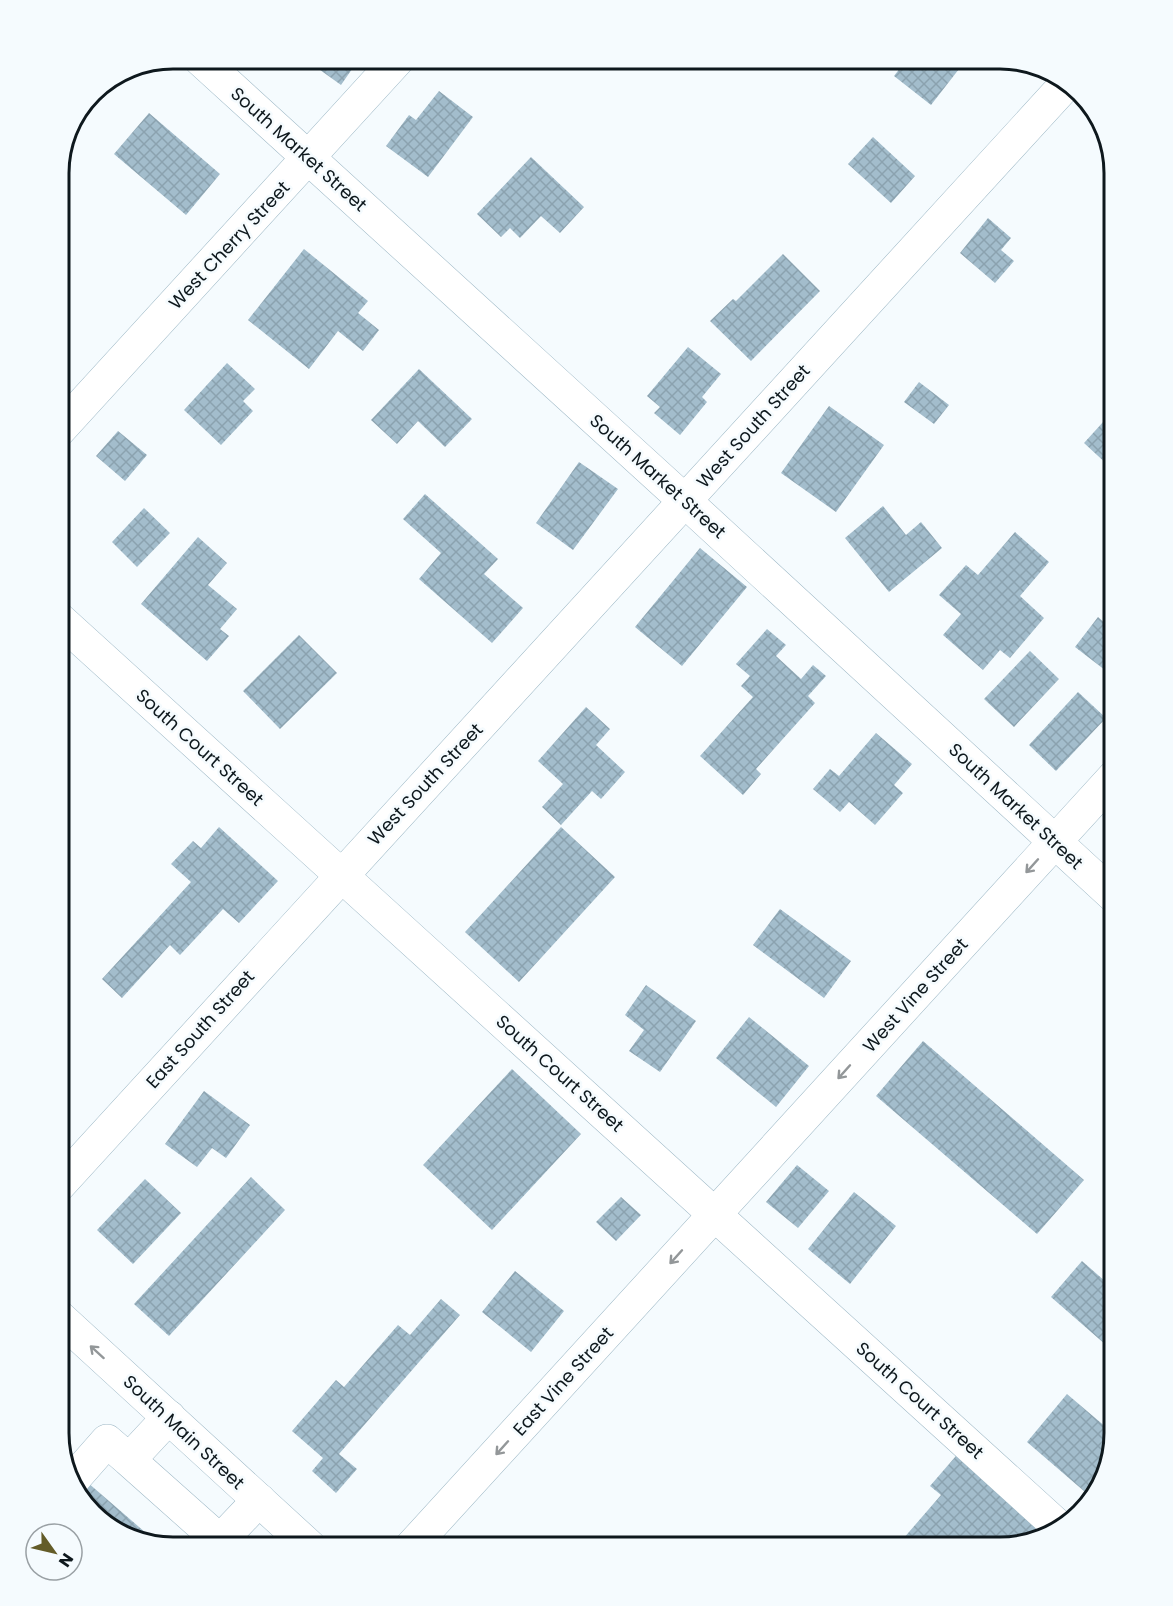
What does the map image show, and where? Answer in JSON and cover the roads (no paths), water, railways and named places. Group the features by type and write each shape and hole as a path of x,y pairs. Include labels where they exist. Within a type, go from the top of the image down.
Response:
{"main road":[{"name":"South Market Street","path":"212,69 1104,887"},
{"name":"West Cherry Street","path":"69,419 388,69"},
{"name":"West South Street","path":"342,874 1061,88"},
{"name":"South Court Street","path":"69,628 1053,1522"},
{"name":"West Vine Street","path":"715,1214 1104,788"},
{"name":"East South Street","path":"69,1173 342,874"},
{"name":"East Vine Street","path":"420,1537 715,1214"},
{"name":"South Main Street","path":"69,1327 299,1537"},
{"path":"129,1460 169,1417"},
{"path":"78,1474 107,1441 212,1537"},
{"path":"228,1537 259,1500"}]}
